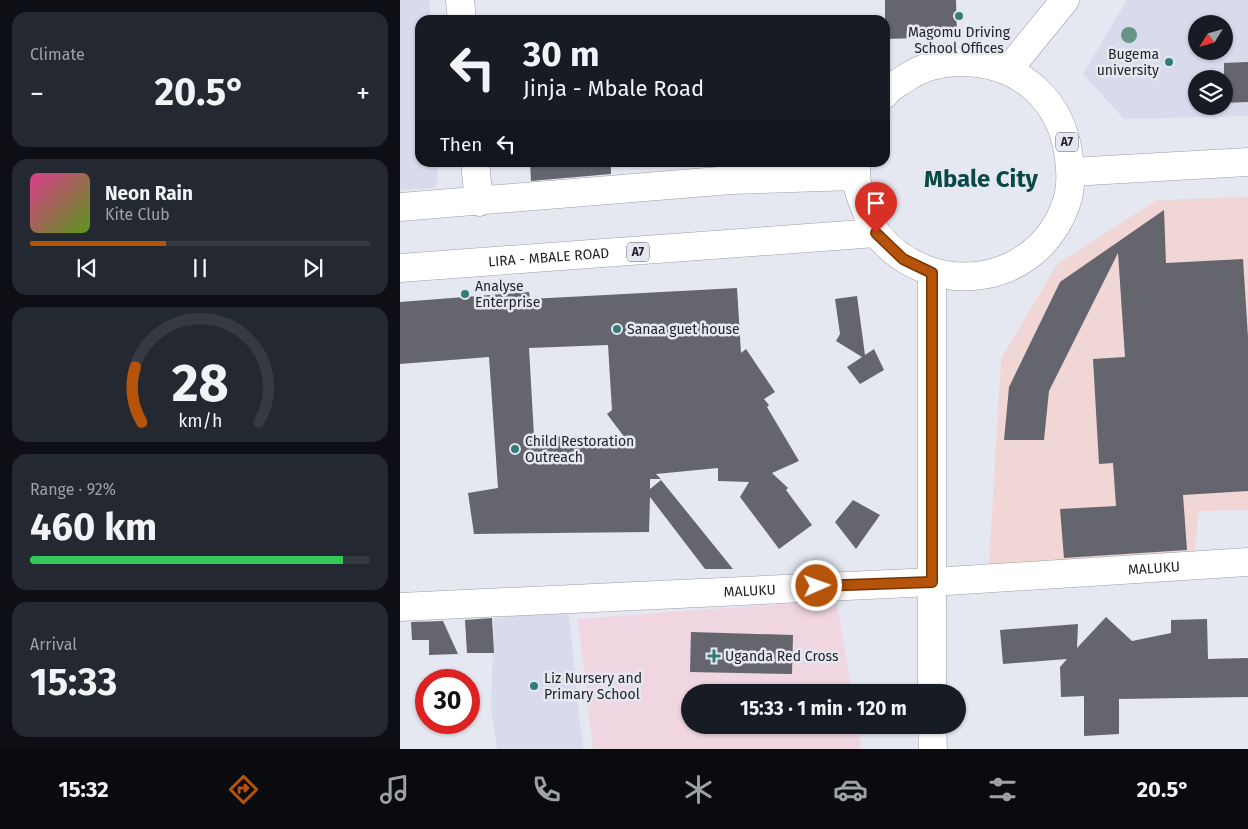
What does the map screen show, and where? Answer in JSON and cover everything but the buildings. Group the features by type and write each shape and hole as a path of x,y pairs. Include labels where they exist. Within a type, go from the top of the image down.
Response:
{"main road":[{"path":"460,0 462,15"},
{"path":"1008,70 1065,0"},
{"name":"A7","path":"400,207 479,202 856,169 856,186 876,233 903,259 932,273 969,278 997,272 1030,255 1055,227 1067,202 1071,172 1067,138 1050,104 1008,70 983,62 946,62 918,70 890,90"},
{"path":"1071,172 1248,162"},
{"path":"476,167 479,202"},
{"name":"LIRA - MBALE ROAD","path":"400,268 876,233"},
{"path":"932,273 932,684"},
{"name":"MALUKU","path":"400,607 932,582 1248,562"},
{"path":"932,734 933,749"}],"shaded area":[{"path":"400,0 429,0 430,15 415,15 415,167 439,167 436,188 400,190"},
{"name":"Bugema university","path":"1127,0 1248,0 1248,116 1124,119 1083,74"},
{"path":"1248,197 1248,510 1199,511 1193,563 989,565 1001,359 1057,264 1157,200"},
{"name":"Uganda Red Cross","path":"836,600 851,684 681,684 681,734 858,734 861,749 593,749 578,619"},
{"name":"Liz Nursery and Primary School","path":"568,609 583,749 497,749 491,707 494,619"}],"place":[{"name":"Magomu Driving School Offices","path":"959,16"},
{"name":"Bugema university","path":"1169,62"},
{"name":"Analyse Enterprise","path":"465,294"},
{"name":"Sanaa guet house","path":"617,329"},
{"name":"Child Restoration Outreach","path":"515,449"},
{"name":"Uganda Red Cross","path":"714,656"},
{"name":"Liz Nursery and Primary School","path":"534,686"}],"district":[{"name":"Mbale City","path":"981,179"}],"route":[{"path":"817,586 932,582 932,273 903,259 876,233"}]}
